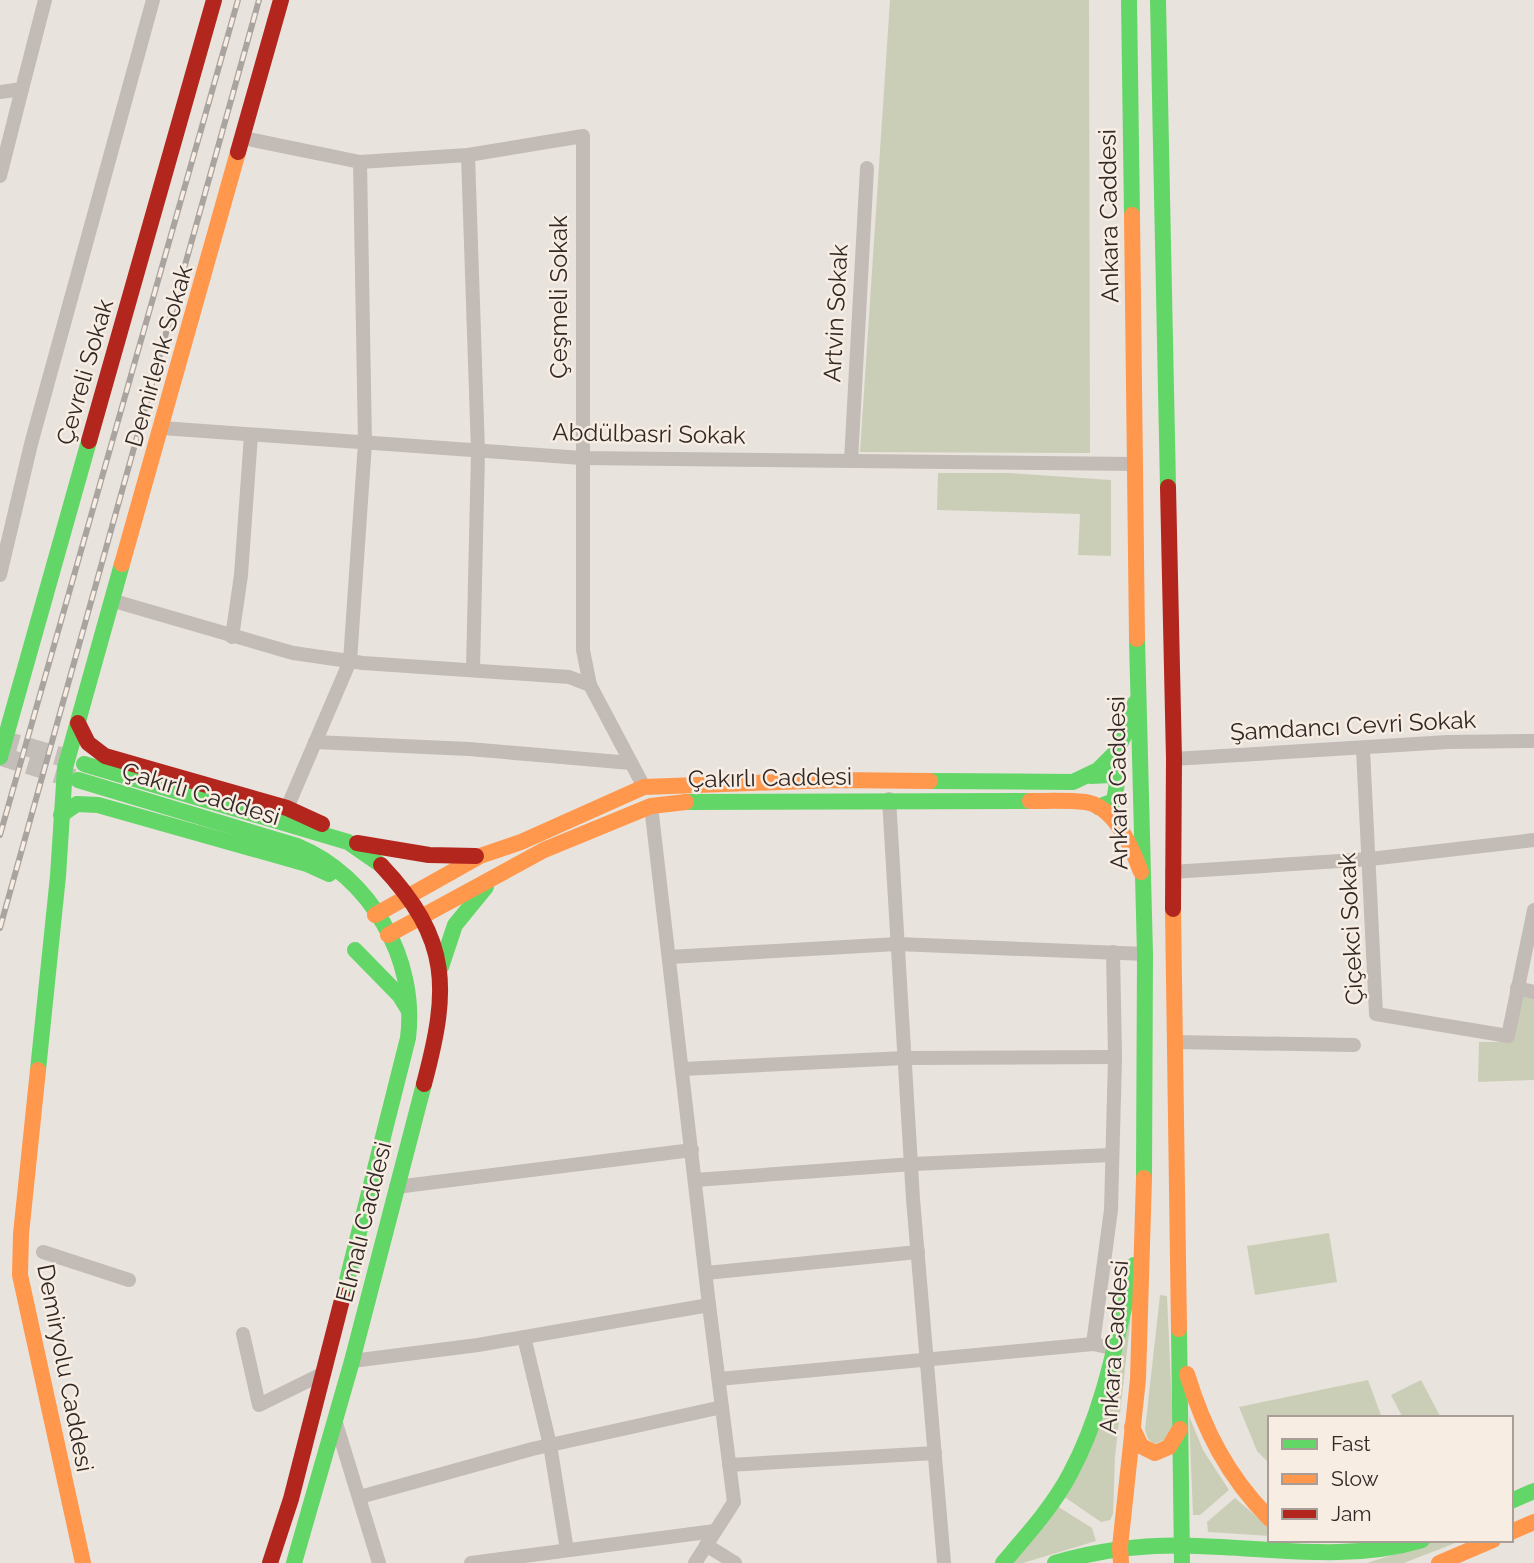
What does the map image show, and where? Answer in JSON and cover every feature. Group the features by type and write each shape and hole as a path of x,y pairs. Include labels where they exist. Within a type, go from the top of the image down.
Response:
{"main road":[{"name":"Çevreli Sokak","path":"0,757 214,0"},
{"name":"Demirlenk Sokak","path":"78,723 281,0"},
{"name":"Ankara Caddesi","path":"1120,1555 1142,1326 1144,1222 1145,954 1129,0"},
{"path":"1158,0 1174,759 1172,872 1182,1563"},
{"path":"1091,776 1121,746 1129,728 1139,685"},
{"path":"0,706 19,686"},
{"path":"78,723 88,743 105,756 287,808 329,828 348,842 429,855 480,856"},
{"name":"Demiryolu Caddesi","path":"78,723 65,768 55,904 21,1234 20,1275 83,1563"},
{"name":"Çakırlı Caddesi","path":"84,764 348,842 383,866 404,896"},
{"path":"1091,776 1111,775 1117,783 1114,803 1108,807 1098,807"},
{"name":"Çakırlı Caddesi","path":"78,780 311,851 339,869 376,915 404,896 480,856 521,842 644,787 834,780 1073,782 1091,776"},
{"name":"Çakırlı Caddesi","path":"388,935 544,850 651,806 674,802 889,799 1073,800 1098,807"},
{"path":"61,815 77,804 98,805 307,864 337,878 365,899"},
{"path":"1098,807 1124,835 1143,877"},
{"path":"441,967 456,925 496,876"},
{"name":"Elmalı Caddesi","path":"294,1563 352,1361 437,1035 442,999 441,967 404,896"},
{"name":"Elmalı Caddesi","path":"270,1563 324,1373 407,1052 410,1014 406,979 388,935 376,915"},
{"path":"355,950 400,996 410,1014"},
{"path":"1003,1563 1070,1475 1094,1414 1144,1222"},
{"path":"1180,1347 1202,1424 1213,1448 1240,1488 1268,1517"},
{"path":"1132,1425 1140,1447 1159,1452 1175,1444 1180,1427"},
{"path":"1513,1500 1534,1491"},
{"path":"1513,1531 1533,1525"},
{"path":"1317,1542 1353,1553"},
{"path":"1055,1563 1181,1545 1353,1553 1378,1552 1415,1542"},
{"path":"1440,1563 1488,1542"},
{"path":"1257,1563 1287,1551"}],"street":[{"path":"0,176 45,0"},
{"path":"0,575 32,444 153,0"},
{"path":"0,92 22,89"},
{"name":"Çeşmeli Sokak","path":"243,138 360,162 468,155 583,136 583,650 590,685 644,787"},
{"path":"468,155 478,452 472,669"},
{"path":"287,808 350,661 365,443 360,162"},
{"name":"Artvin Sokak","path":"851,461 867,168"},
{"name":"Abdülbasri Sokak","path":"162,428 582,458 1136,464"},
{"path":"232,636 241,575 251,435"},
{"path":"114,601 293,653 350,661 569,677 590,685"},
{"path":"315,741 469,749 631,763"},
{"name":"Şamdancı Cevri Sokak","path":"1174,759 1448,743 1534,741"},
{"name":"Çiçekci Sokak","path":"1363,749 1376,1014 1508,1036 1534,911"},
{"path":"889,799 904,1058 944,1563"},
{"path":"651,806 734,1502 695,1563"},
{"path":"1172,872 1370,859 1534,840"},
{"path":"670,957 897,944 1145,954"},
{"path":"1093,1344 1111,1210 1115,1057 1113,952"},
{"path":"1517,988 1534,992"},
{"path":"1174,1042 1354,1045"},
{"path":"682,1069 904,1058 1115,1057"},
{"path":"396,1187 692,1150"},
{"path":"695,1180 913,1164 1111,1155"},
{"path":"43,1252 129,1280"},
{"path":"706,1273 918,1252"},
{"path":"352,1361 524,1337 709,1305"},
{"path":"243,1335 259,1405 324,1373"},
{"path":"524,1337 550,1445 567,1550"},
{"path":"719,1379 1093,1344 1112,1348"},
{"path":"360,1497 550,1445 722,1407"},
{"path":"335,1420 379,1563"},
{"path":"729,1465 936,1453"},
{"path":"471,1563 715,1531"},
{"path":"706,1545 736,1563"}],"green space":[{"path":"890,0 1089,0 1090,453 860,452"},
{"path":"938,473 1009,473 1111,480 1111,556 1078,555 1080,514 937,510"},
{"path":"1518,995 1534,998 1534,1080 1478,1082 1479,1042 1506,1042"},
{"path":"1329,1233 1337,1282 1255,1295 1247,1246"},
{"path":"1160,1295 1167,1296 1173,1429 1169,1438 1154,1444 1148,1439 1145,1430"},
{"path":"1131,1316 1115,1457 1113,1514 1110,1520 1101,1522 1063,1496"},
{"path":"1368,1380 1381,1416 1268,1416 1268,1462 1257,1451 1239,1407"},
{"path":"1421,1380 1440,1416 1402,1416 1391,1395"},
{"path":"1189,1416 1203,1450 1229,1490 1200,1515 1193,1515"},
{"path":"1235,1498 1268,1526 1268,1536 1208,1532 1207,1522"},
{"path":"1057,1506 1092,1528 1096,1541 1023,1563 1011,1563"},
{"path":"1433,1542 1458,1542 1404,1563 1367,1563"}],"tunnel":[{"path":"0,739 83,763"},
{"path":"0,756 78,780"}],"railway":[{"path":"0,835 238,0"},
{"path":"0,928 259,0"}],"traffic: fast":[{"path":"1129,0 1132,215"},
{"path":"1158,0 1168,487"},
{"path":"0,757 89,441"},
{"path":"38,1070 58,876 65,768 122,564"},
{"path":"1137,639 1145,954 1144,1178"},
{"path":"930,781 1073,782 1098,770 1116,752 1127,730 1135,703"},
{"path":"84,764 348,842 381,865"},
{"path":"1091,776 1111,775 1117,783 1114,801 1098,807"},
{"path":"78,780 297,846 323,860 347,878 367,899 384,924 397,950 405,979 409,1008 408,1038 343,1296"},
{"path":"686,802 1030,801"},
{"path":"61,815 77,804 98,805 307,864 329,874"},
{"path":"441,967 455,925 486,887"},
{"path":"355,950 400,996 408,1009"},
{"path":"294,1563 352,1361 424,1084"},
{"path":"1003,1563 1056,1497 1082,1449 1109,1371 1134,1265"},
{"path":"1179,1329 1182,1563"},
{"path":"1513,1500 1534,1491"},
{"path":"1055,1563 1090,1554 1144,1547 1198,1546 1338,1552 1394,1547 1414,1542"}],"traffic: slow":[{"path":"122,564 238,152"},
{"path":"1132,215 1137,639"},
{"path":"375,915 480,856 521,842 644,787 834,780 930,781"},
{"path":"1030,801 1078,801 1096,805 1105,811 1121,830 1141,872"},
{"path":"388,935 544,850 651,806 686,802"},
{"path":"1173,909 1179,1329"},
{"path":"38,1070 21,1234 20,1275 83,1563"},
{"path":"1121,1563 1120,1547 1138,1379 1144,1178"},
{"path":"1187,1374 1201,1414 1219,1452 1242,1486 1268,1517"},
{"path":"1132,1427 1141,1446 1155,1453 1169,1447 1180,1429"},
{"path":"1513,1531 1534,1522"},
{"path":"1439,1563 1488,1542"}],"traffic: jam":[{"path":"89,441 214,0"},
{"path":"238,152 281,0"},
{"path":"1168,487 1174,759 1173,909"},
{"path":"78,723 88,743 105,756 287,808 322,824"},
{"path":"357,843 429,855 476,856"},
{"path":"381,865 421,918 432,942 438,967 438,1021 424,1084"},
{"path":"270,1563 291,1499 343,1296"}]}
